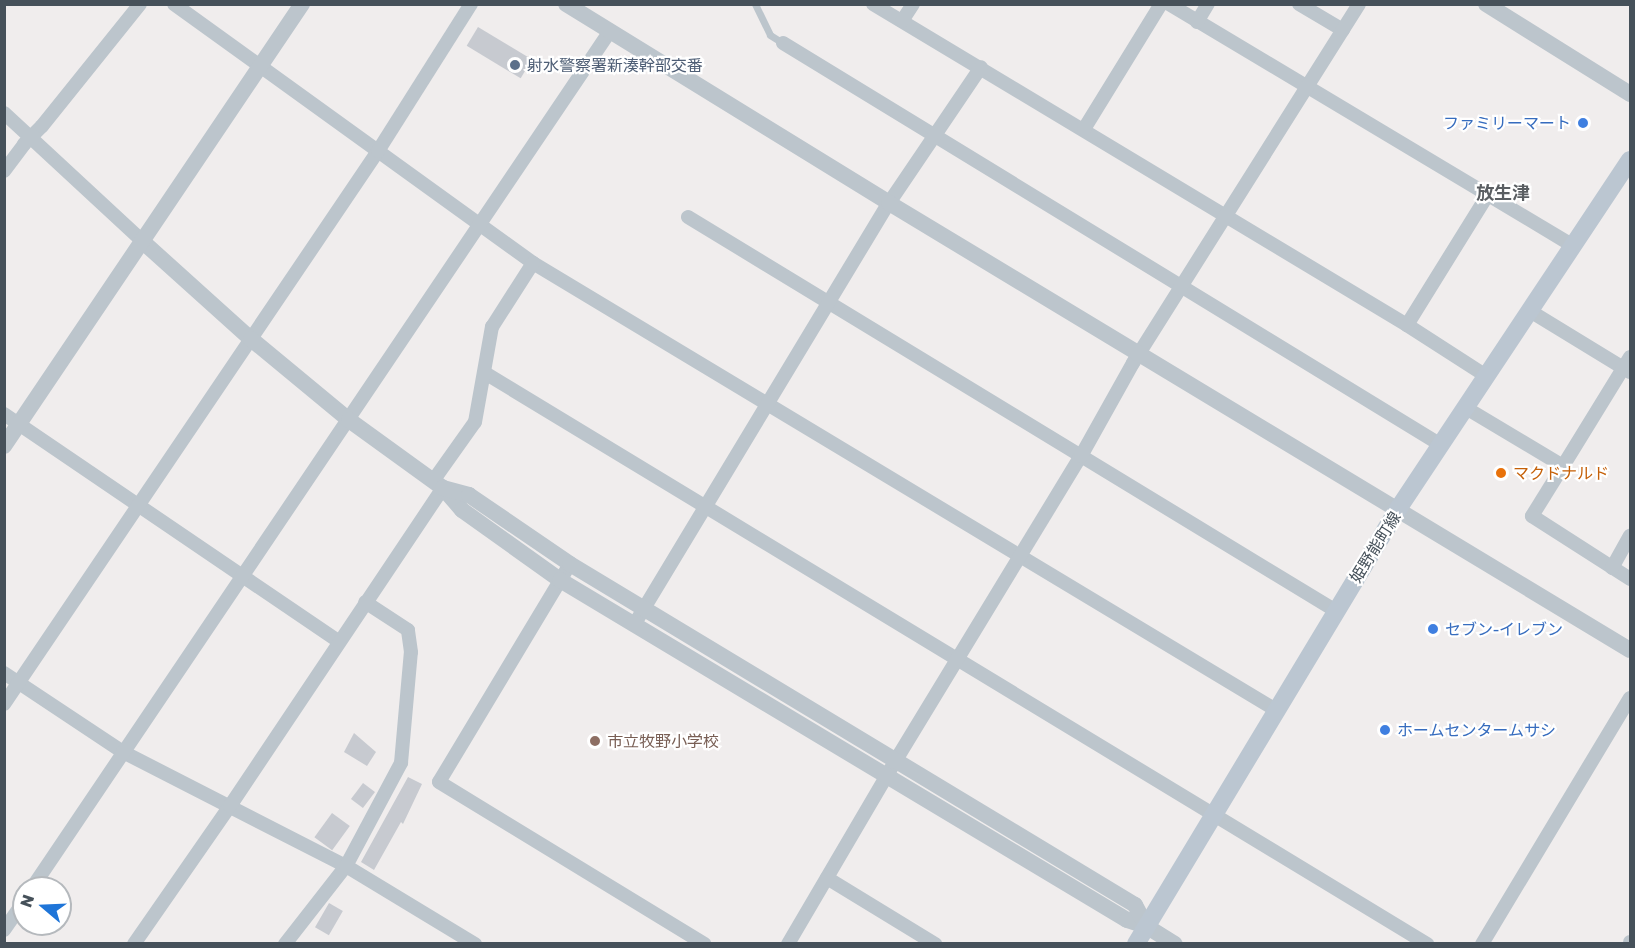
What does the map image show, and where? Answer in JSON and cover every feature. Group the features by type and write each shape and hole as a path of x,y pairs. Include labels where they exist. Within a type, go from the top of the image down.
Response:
{"main road":[{"name":"姫野能町線","path":"1136,944 1398,509 1630,160"}],"street":[{"path":"4,171 140,4"},
{"path":"174,4 533,263 1276,710"},
{"path":"4,446 302,4"},
{"path":"4,704 378,151 471,4"},
{"path":"566,4 889,203 1140,352 1630,650"},
{"path":"873,4 1407,325 1486,376"},
{"path":"902,21 913,4"},
{"path":"1083,129 1161,4"},
{"path":"1169,4 1573,246"},
{"path":"1197,21 1208,4"},
{"path":"1299,4 1343,30"},
{"path":"788,944 1081,456 1140,352 1359,4"},
{"path":"1486,4 1630,94"},
{"path":"40,876 610,31"},
{"path":"783,43 1441,444"},
{"path":"634,625 889,203 981,67"},
{"path":"4,113 251,339 349,420 438,484 462,510 560,580 634,625 891,769"},
{"path":"1407,325 1487,196"},
{"path":"688,217 1336,611"},
{"path":"134,944 230,806 365,602 475,422 492,327 533,263"},
{"path":"1530,310 1628,366 1532,516 1630,579"},
{"path":"485,373 1427,944"},
{"path":"1466,408 1563,466"},
{"path":"4,414 338,641"},
{"path":"438,484 469,495 570,564 644,609 1126,920 1146,926 1175,944"},
{"path":"1612,568 1630,536"},
{"path":"570,564 439,782 704,944"},
{"path":"285,944 346,866 401,763 411,652 408,630 365,602"},
{"path":"4,673 123,752 346,866 475,944"},
{"path":"1482,944 1630,698"},
{"path":"827,878 935,944"}],"lane":[{"path":"755,4 770,34 783,43"}],"building":[{"path":"478,27 532,59 521,78 467,46"},
{"path":"354,733 376,752 367,766 344,752"},
{"path":"408,777 422,784 403,824 401,822 374,870 361,862"},
{"path":"363,783 375,792 363,808 351,799"},
{"path":"332,813 350,826 332,850 314,837"},
{"path":"329,903 343,911 329,935 315,927"}],"place":[{"name":"射水警察署新湊幹部交番","path":"515,65"},
{"name":"ファミリーマート","path":"1583,123"},
{"name":"マクドナルド","path":"1501,473"},
{"name":"セブン-イレブン","path":"1433,629"},
{"name":"ホームセンタームサシ","path":"1385,730"},
{"name":"市立牧野小学校","path":"595,741"}],"district":[{"name":"放生津","path":"1503,192"}]}
